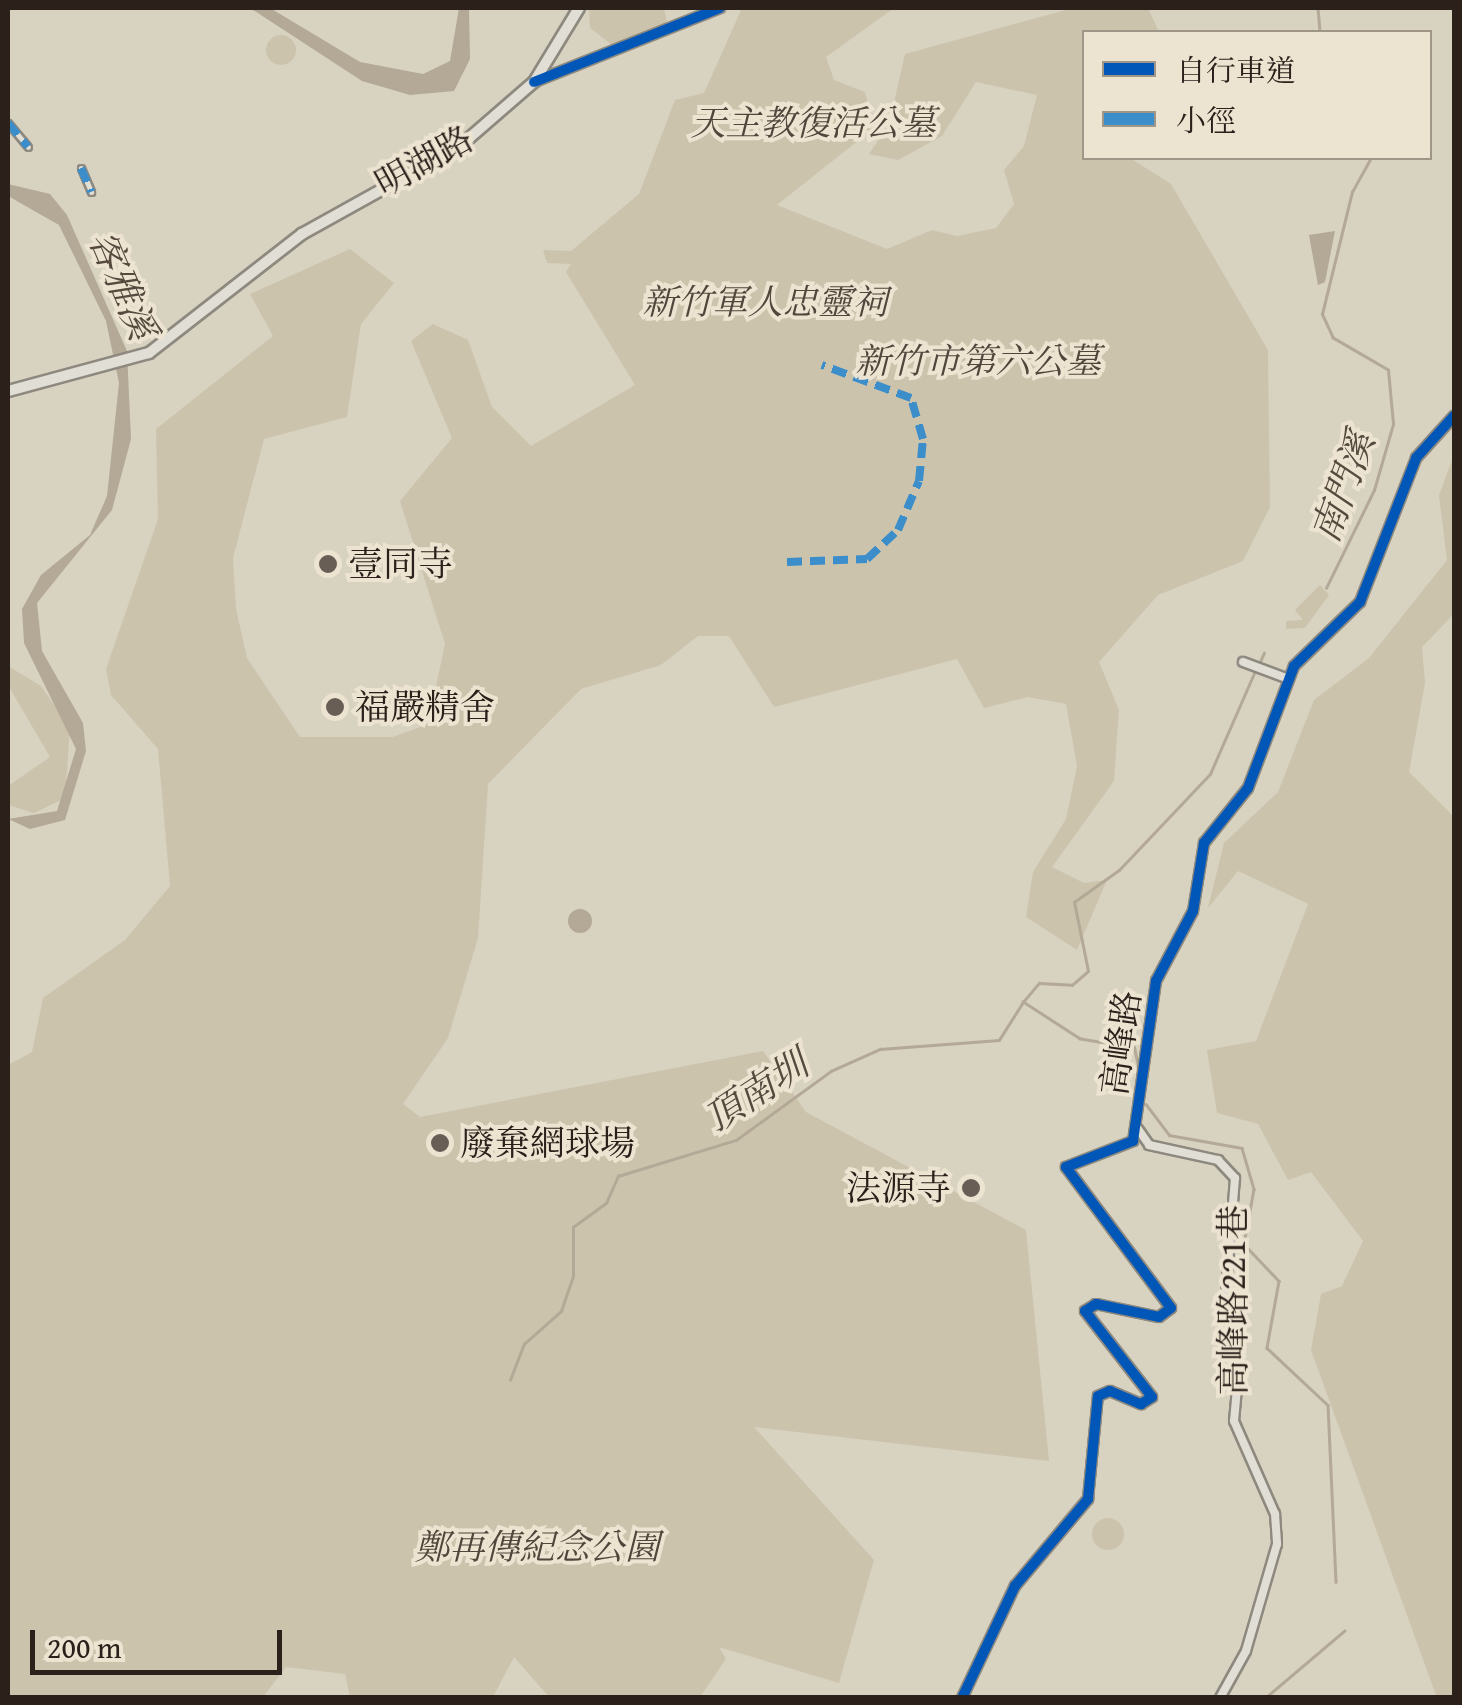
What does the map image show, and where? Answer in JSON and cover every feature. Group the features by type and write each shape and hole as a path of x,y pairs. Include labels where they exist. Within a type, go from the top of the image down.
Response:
{"main road":[{"path":"534,82 579,8"},
{"name":"明湖路","path":"8,391 148,353 302,234 460,146 534,82"}],"street":[{"name":"明湖路","path":"534,82 720,8"},
{"path":"8,123 28,147"},
{"path":"82,168 92,192"},
{"name":"高峰路","path":"962,1698 1015,1586 1088,1499 1098,1396 1110,1391 1140,1404 1152,1397 1085,1311 1096,1304 1159,1318 1170,1303 1066,1167 1070,1158 1128,1148 1138,1129 1156,981 1193,912 1204,843 1248,788 1289,679 1360,602 1416,458 1454,416"},
{"path":"1243,662 1289,679"},
{"name":"高峰路221巷","path":"1138,1129 1148,1145 1218,1160 1234,1178 1226,1291 1239,1367 1234,1421 1274,1514 1277,1544 1246,1651 1220,1698"}],"green space":[{"path":"589,8 664,8 668,27 616,48 590,28"},
{"path":"742,8 894,8 826,57 834,80 865,92 874,128 777,205 887,249 932,230 957,236 996,228 1014,204 1004,170 1024,146 1037,95 976,82 942,136 898,160 869,154 889,124 905,54 1073,8 1148,8 1158,30 1082,30 1082,160 1133,160 1171,184 1268,350 1270,507 1243,561 1158,595 1099,662 1119,710 1114,781 1052,867 1084,883 1107,880 1077,950 1026,917 1033,872 1066,819 1077,766 1066,704 1028,697 984,708 957,659 774,707 729,636 698,636 661,665 581,689 488,784 478,938 448,1038 403,1104 420,1117 763,1051 806,1112 1026,1230 1049,1461 754,1427 874,1560 839,1683 719,1647 726,1659 700,1697 549,1697 514,1657 493,1697 350,1697 345,1674 286,1667 263,1697 8,1697 8,1065 32,1052 43,998 125,940 170,886 158,749 111,695 106,669 158,519 156,429 273,336 250,294 350,249 394,283 361,324 347,417 264,439 233,558 236,609 247,658 300,737 393,737 428,724 445,644 400,501 452,438 411,341 433,324 468,340 492,407 531,446 635,385 566,272 571,264 547,263 543,250 571,251 639,194 675,100 704,93"},
{"path":"281,35 292,39 296,50 292,61 281,65 270,61 266,50 270,39"},
{"path":"1454,455 1454,614 1422,647 1425,683 1409,772 1454,817 1454,1697 1437,1698 1311,1350 1321,1294 1342,1286 1363,1241 1311,1172 1288,1180 1258,1124 1217,1113 1207,1050 1256,1041 1308,904 1238,871 1208,908 1224,843 1278,792 1314,700 1369,658 1447,560 1439,495"},
{"path":"1320,585 1329,595 1305,628 1286,629 1286,621 1303,620 1295,610"},
{"path":"8,666 41,686 70,728 65,798 34,813 8,805 8,786 50,757 8,685"},
{"path":"1108,1518 1119,1523 1124,1534 1119,1545 1108,1550 1097,1545 1092,1534 1097,1523"}],"shaded area":[{"path":"250,8 270,8 360,62 423,74 450,61 459,8 469,8 470,59 454,91 410,95 362,81"},
{"name":"客雅溪","path":"8,184 50,194 67,215 127,351 131,439 112,510 37,603 42,651 83,723 86,751 65,820 30,829 8,819 57,811 76,749 24,643 22,609 41,575 90,535 107,496 119,383 106,321 59,225 8,196"},
{"path":"1335,231 1325,282 1318,285 1309,235"},
{"path":"580,909 589,912 589,930 580,933 571,930 568,921 571,912"}],"waterway":[{"name":"南門溪","path":"1318,8 1320,30"},
{"name":"南門溪","path":"1326,588 1374,490 1393,424 1388,370 1333,338 1322,314 1352,192 1370,160"},
{"path":"1259,664 1264,653"},
{"path":"1139,1071 1134,1048 1080,1039 1023,1002 1039,983 1072,985 1088,971 1074,902 1119,870 1210,774 1255,671"},
{"name":"頂南圳","path":"510,1380 524,1344 561,1311 573,1276 573,1227 606,1203 618,1176 736,1140 831,1071 880,1049 999,1040 1023,1002"},
{"path":"1146,1104 1169,1135 1242,1148 1254,1189 1244,1244 1279,1281 1267,1348 1328,1405 1336,1582"},
{"path":"1265,1698 1344,1631"}],"marked path":[{"path":"8,123 28,147"},
{"path":"81,168 91,192"},
{"path":"787,562 867,559 898,530 919,481 923,439 911,398 822,365"}],"cycle path":[{"path":"534,82 720,8"},
{"path":"962,1698 1015,1586 1088,1499 1098,1396 1110,1391 1141,1404 1152,1397 1085,1311 1096,1304 1159,1317 1171,1308 1066,1167 1133,1141 1156,981 1193,911 1204,843 1248,788 1294,666 1360,602 1416,458 1454,416"}],"place":[{"name":"壹同寺","path":"328,564"},
{"name":"福嚴精舍","path":"335,707"},
{"name":"廢棄網球場","path":"440,1143"},
{"name":"法源寺","path":"971,1188"}],"park label":[{"name":"天主教復活公墓","path":"813,123"},
{"name":"新竹軍人忠靈祠","path":"765,302"},
{"name":"新竹市第六公墓","path":"978,361"},
{"name":"鄭再傳紀念公園","path":"537,1547"}]}
